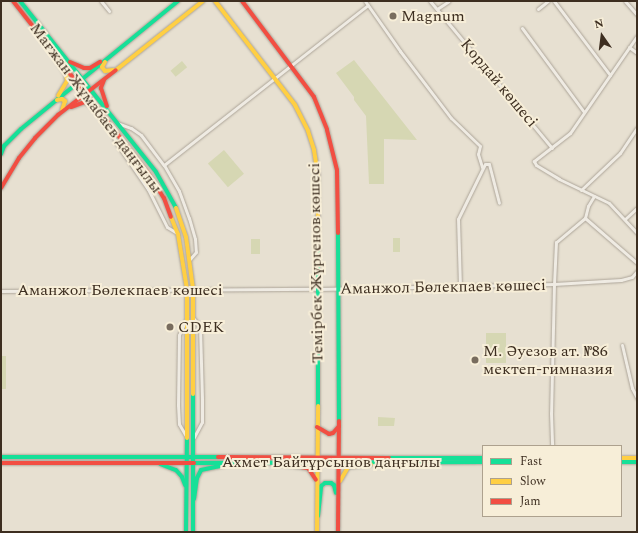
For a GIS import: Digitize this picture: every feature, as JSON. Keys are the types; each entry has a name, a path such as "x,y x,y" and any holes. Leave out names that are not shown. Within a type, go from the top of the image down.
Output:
{"street":[{"name":"Мағжан Жұмабаев даңғылы","path":"13,1 78,82 150,176 164,198 178,234 187,289 188,316 186,532"},
{"name":"Мағжан Жұмабаев даңғылы","path":"20,1 83,78 156,172 178,212 186,238 193,289 193,503"},
{"path":"101,1 108,11"},
{"path":"1,154 4,146 21,129 178,1"},
{"path":"58,115 203,1"},
{"name":"Темірбек Жүргенов көшесі","path":"215,1 277,78 295,105 308,131 314,150 318,174 320,289 317,427 317,532"},
{"name":"Темірбек Жүргенов көшесі","path":"242,1 314,97 332,145 337,170 340,288 338,532"},
{"path":"365,1 400,51 451,118 480,146 478,154 482,167"},
{"name":"Қордай көшесі","path":"430,1 552,148"},
{"path":"437,9 449,1"},
{"path":"538,9 548,1"},
{"path":"554,1 610,75"},
{"path":"625,1 637,15"},
{"path":"164,166 368,5"},
{"path":"522,28 584,112"},
{"path":"637,36 570,133 534,161 536,165 581,190 609,203 637,233"},
{"path":"48,45 66,74 67,81 62,91 49,106"},
{"path":"629,47 637,53"},
{"path":"69,62 80,67 90,68 108,58"},
{"path":"108,58 102,65 105,71 112,71 122,65"},
{"path":"105,78 101,88 108,110"},
{"path":"1,188 19,158 35,138 64,108 65,102 62,99 55,101"},
{"path":"65,110 84,102 97,110 107,120"},
{"path":"117,123 131,128 141,135 164,166 179,191 196,239 196,252 190,259"},
{"path":"111,126 115,141 148,189 167,226 178,234"},
{"path":"581,190 620,153 637,128"},
{"path":"460,286 458,219 482,167 485,164 489,164 499,203"},
{"path":"594,196 588,206 586,218 556,242 554,284 621,280 632,277 637,271"},
{"path":"625,219 637,208"},
{"path":"586,218 637,262"},
{"name":"Аманжол Бөлекпаев көшесі","path":"1,291 320,289 554,284 551,425 552,445"},
{"path":"187,436 179,424 178,405 179,335 188,316"},
{"path":"193,318 200,327 202,422 193,439"},
{"path":"622,345 632,388 637,398"},
{"path":"317,427 329,434 339,426"},
{"name":"Ахмет Байтұрсынов даңғылы","path":"1,463 186,463 193,460 317,456 471,460 482,462"},
{"name":"Ахмет Байтұрсынов даңғылы","path":"1,457 186,457 193,460 237,462 383,462 471,460 482,458"},
{"path":"622,458 637,458"},
{"path":"193,532 193,503 196,493 197,478 201,470 229,466 237,462"},
{"path":"272,462 308,468 311,470 317,482"},
{"path":"338,487 343,473 348,467 383,462"},
{"path":"622,462 637,462"},
{"path":"156,463 176,470 182,477 186,487"},
{"path":"317,521 320,513 322,486 325,483 331,483 336,489 336,518 338,523"}],"green space":[{"path":"354,60 417,140 384,139 384,184 369,184 366,116 336,73"},
{"path":"182,61 187,67 176,77 171,71"},
{"path":"224,150 244,174 228,187 208,163"},
{"path":"393,238 400,238 400,252 393,252"},
{"path":"251,239 260,239 260,254 251,254"},
{"path":"486,333 506,333 506,363 486,363"},
{"path":"1,356 6,356 6,389 1,389"},
{"path":"378,417 395,418 394,426 378,426"}],"traffic: fast":[{"path":"20,1 156,172 176,208"},
{"path":"1,154 4,146 21,129 178,1"},
{"path":"318,220 318,406"},
{"path":"338,233 339,421"},
{"path":"193,394 193,532"},
{"path":"186,532 187,438"},
{"path":"1,457 218,457"},
{"path":"389,458 482,458"},
{"path":"194,463 482,462"},
{"path":"622,462 637,462"},
{"path":"194,499 197,478 201,470 235,463"},
{"path":"160,464 176,470 182,477 185,485"},
{"path":"318,516 321,486 325,483 331,483 334,485 336,493"}],"traffic: slow":[{"path":"116,70 203,1"},
{"path":"215,1 295,105 308,131 314,150 318,175 318,220"},
{"path":"56,58 66,74 67,81 58,96"},
{"path":"105,62 102,67 105,71 113,70"},
{"path":"57,100 62,99 65,101 62,110"},
{"path":"176,208 186,237 193,289 193,394"},
{"path":"171,217 178,234 187,289 187,438"},
{"path":"317,532 318,406"},
{"path":"622,458 637,458"},
{"path":"340,481 348,467 371,464"}],"traffic: jam":[{"path":"13,1 150,176 164,198 171,217"},
{"path":"242,1 314,97 327,130 337,170 338,233"},
{"path":"70,62 84,68 90,68 100,62"},
{"path":"1,188 19,158 35,138 58,115 116,70"},
{"path":"104,80 101,88 107,106"},
{"path":"71,107 85,102 96,109"},
{"path":"338,532 339,421"},
{"path":"317,427 329,434 333,433 339,426"},
{"path":"218,457 389,458"},
{"path":"1,463 194,463"},
{"path":"280,464 308,468 316,480"}],"place":[{"name":"Magnum","path":"393,16"},
{"name":"CDEK","path":"170,327"},
{"name":"М. Әуезов ат. №86 мектеп-гимназия","path":"475,360"}]}
